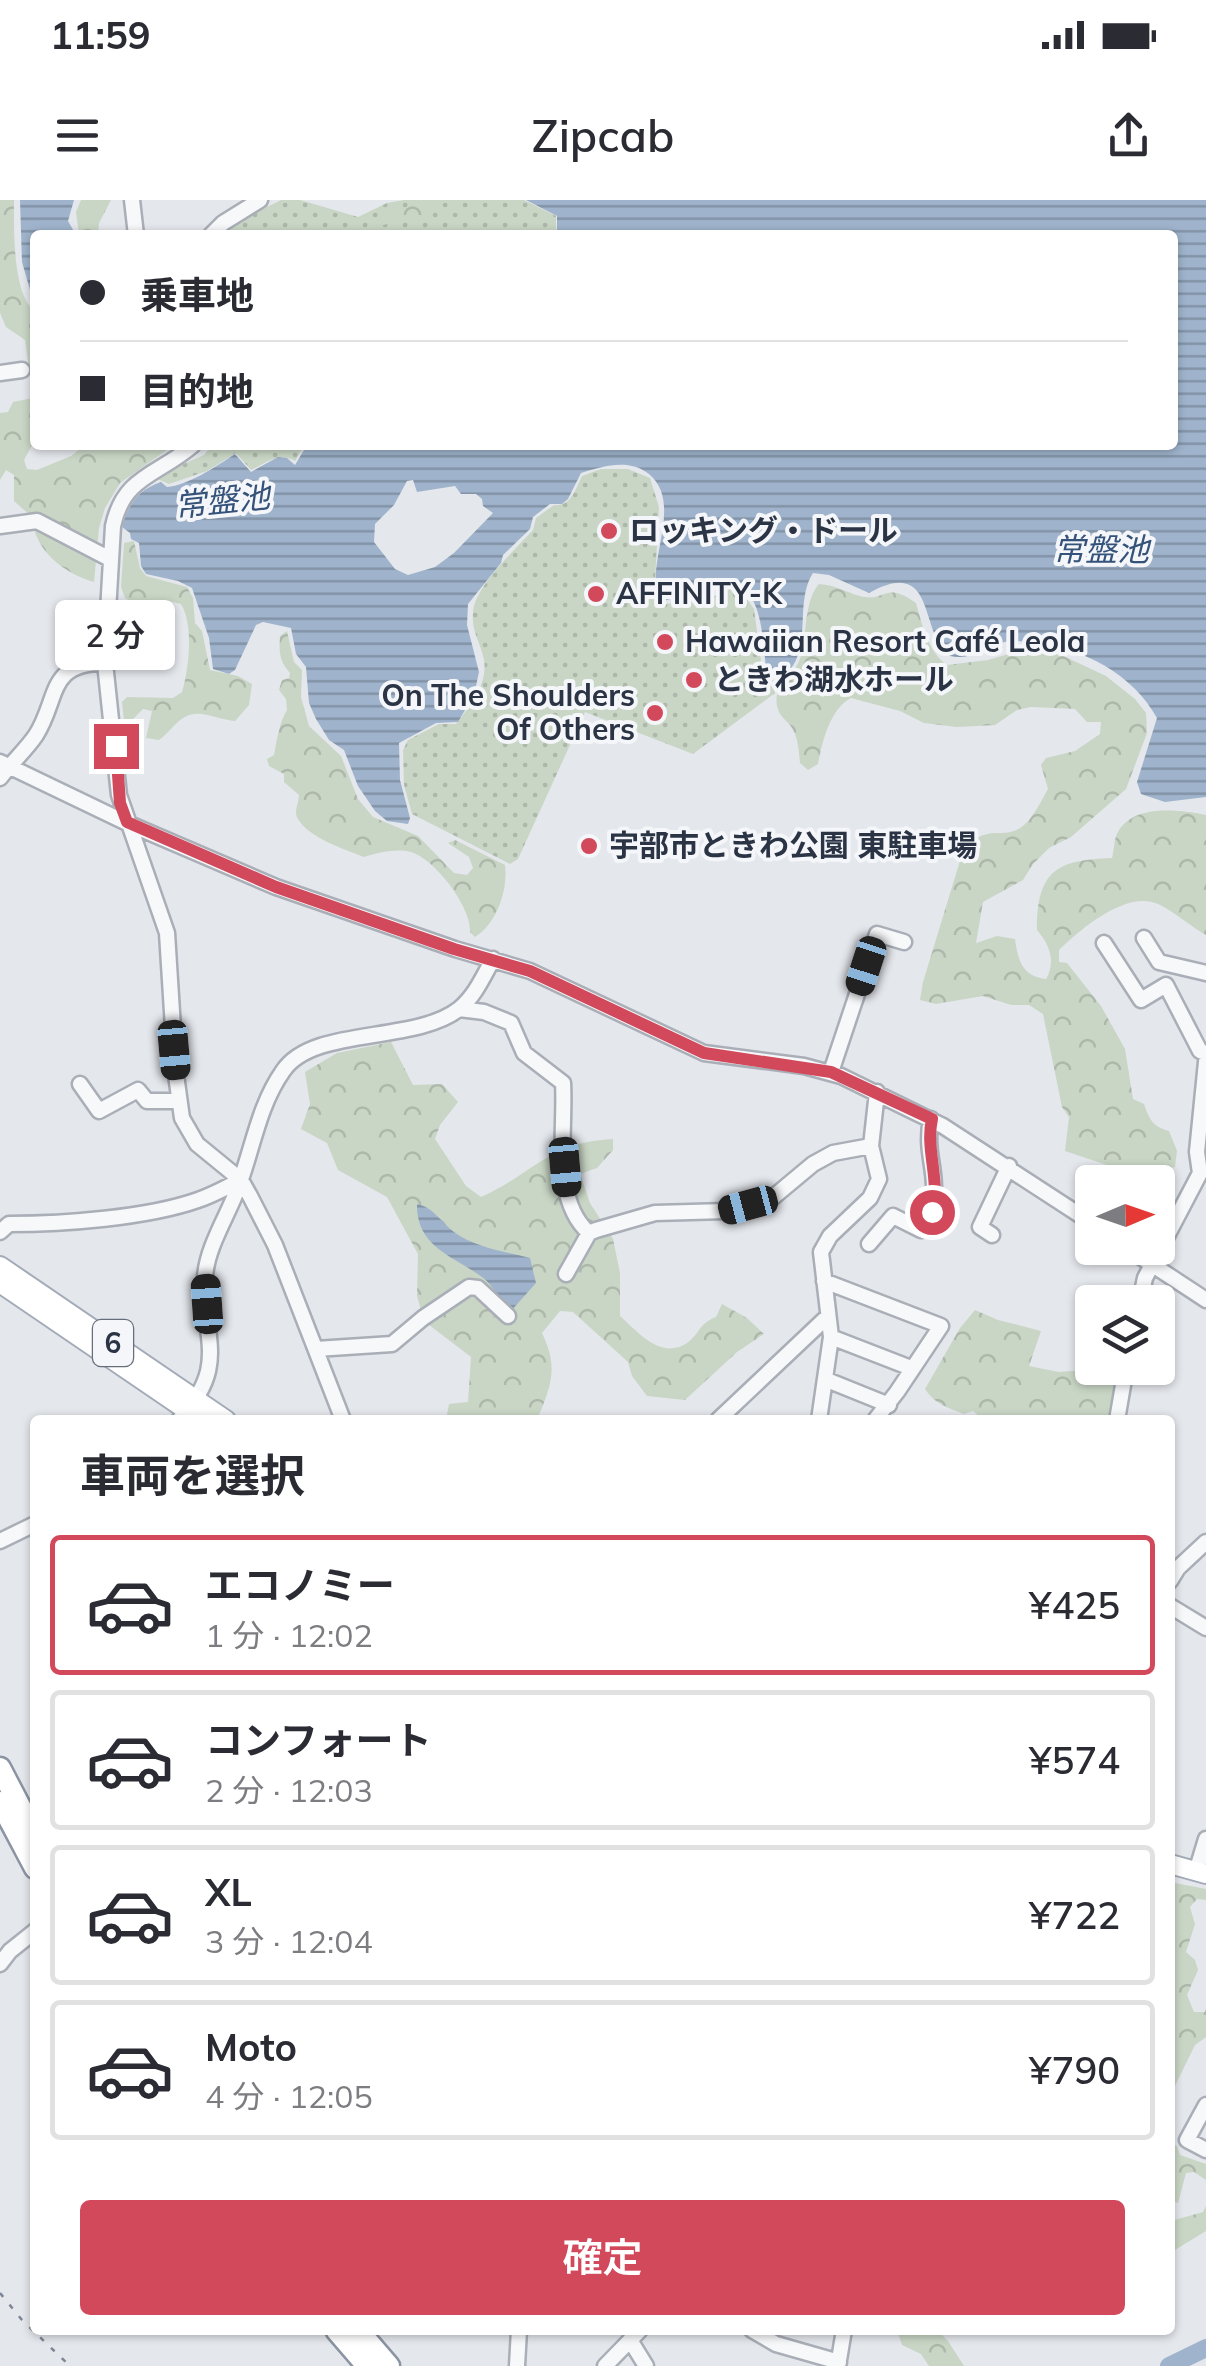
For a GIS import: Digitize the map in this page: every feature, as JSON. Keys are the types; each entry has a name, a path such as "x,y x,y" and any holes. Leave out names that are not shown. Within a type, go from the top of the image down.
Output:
{"highway":[{"path":"0,1768 30,1820"},
{"path":"0,1802 30,1859"},
{"path":"340,2335 367,2366"},
{"path":"362,2335 389,2366"}],"main road":[{"name":"6","path":"0,1266 191,1413"},
{"name":"6","path":"0,1283 191,1413"},
{"path":"1175,1865 1201,1873"}],"street":[{"path":"132,200 135,230"},
{"path":"216,230 260,200"},
{"path":"0,372 22,370"},
{"path":"187,450 140,479 125,495 115,515 105,663 119,795 168,933 178,1101 187,1132 241,1180 275,1245 341,1415"},
{"path":"0,526 38,521 110,559"},
{"path":"5,767 37,734 57,681 74,668 105,663"},
{"path":"0,748 5,767"},
{"path":"5,767 276,887 544,977 704,1053 831,1072 932,1119 1075,1212"},
{"path":"831,1072 876,934 904,942"},
{"path":"1144,938 1159,962 1206,973"},
{"path":"1104,943 1142,1000 1166,985 1200,1052 1206,1053"},
{"path":"191,1413 209,1370 205,1277 208,1264 241,1180 260,1117 285,1067 324,1046 432,1023 459,1009 476,991 493,959"},
{"path":"459,1009 484,1012 510,1022 524,1053 563,1083 568,1196 575,1221 589,1233"},
{"path":"1144,1285 1203,1173 1197,1152 1206,1062"},
{"path":"80,1084 99,1111 138,1090 147,1101 178,1101"},
{"path":"820,1415 831,1337 821,1252 825,1243 870,1198 879,1179 871,1146 877,1092"},
{"path":"870,1244 893,1216 921,1230 932,1212 936,1181 930,1138 932,1119"},
{"path":"566,1274 589,1233 655,1214 726,1211 772,1199 812,1164 832,1153 871,1146"},
{"path":"992,1235 980,1228 1009,1166"},
{"path":"0,1232 8,1224 106,1218 196,1201 241,1180"},
{"path":"1153,1266 1206,1300"},
{"path":"824,1281 941,1326 879,1415"},
{"path":"316,1349 392,1344 469,1287 478,1288 508,1316"},
{"path":"723,1415 827,1317"},
{"path":"831,1337 911,1368"},
{"path":"827,1380 888,1405"},
{"path":"1117,1415 1123,1385"},
{"path":"3,1535 30,1526"},
{"path":"1175,1573 1206,1542"},
{"path":"1175,1609 1206,1628"},
{"path":"1201,1873 1206,1839"},
{"path":"0,1964 30,1935"},
{"path":"1206,2105 1187,2140 1206,2150"},
{"path":"517,2366 520,2335"},
{"path":"605,2366 635,2335 646,2366"},
{"path":"761,2335 776,2344 838,2364 843,2335"}],"green space":[{"path":"0,200 14,200 18,276 30,306 30,376 25,340 6,327 0,313"},
{"path":"81,200 111,200 98,230 78,230 76,212"},
{"path":"281,200 300,200 358,217 387,203 404,200 524,200 556,216 556,230 225,230"},
{"path":"420,200 447,200 433,213 379,226 372,224 383,216"},
{"path":"30,399 30,449 24,460 27,469 37,470 79,450 167,450 120,483 105,508 94,582 61,566 44,550 32,517 14,501 14,475 6,470 0,480 0,413 8,412 13,402"},
{"path":"208,450 301,450 295,461 278,458 251,470 236,453 207,471 169,484 153,477"},
{"path":"601,469 628,469 650,478 659,507 654,600 662,605 707,599 726,590 740,589 754,609 761,661 773,674 775,693 693,754 585,712 518,859 510,864 412,814 404,785 403,750 408,740 439,724 456,724 467,710 481,686 485,669 473,619 480,592 533,530 536,518 569,500 582,476"},
{"path":"134,541 140,568 146,576 187,587 210,670 238,676 252,684 249,705 235,721 191,715 159,740 146,738 152,711 143,709 129,723 124,721 122,702 127,697 173,698 182,692 189,647 188,623 181,604 169,601 147,607 125,598 121,587 124,543"},
{"path":"819,584 869,597 897,593 916,603 930,645 947,665 1019,651 1057,653 1106,676 1146,713 1147,733 1126,789 1071,837 1049,848 1023,880 983,902 976,943 997,936 1015,939 1026,971 1046,979 1051,960 1037,930 1038,910 1046,881 1054,872 1077,862 1112,858 1117,834 1134,817 1157,811 1206,815 1206,935 1158,904 1132,902 1105,914 1059,950 1059,962 1067,963 1101,1006 1125,1049 1133,1099 1144,1104 1155,1125 1169,1131 1177,1151 1175,1167 1107,1165 1065,1151 1069,1117 1062,1107 1043,1014 1029,1005 1011,1005 983,996 936,1004 920,1000 963,851 986,834 1013,831 1024,825 1048,789 1041,765 1046,758 1075,751 1100,734 1101,722 1087,722 1075,709 1031,707 1017,710 995,725 957,727 924,723 900,711 851,698 832,718 818,764 808,770 800,763 795,733 779,713 777,699 800,659 814,591"},
{"path":"287,631 294,662 302,670 301,697 309,726 341,756 358,799 373,817 418,836 454,873 467,875 473,868 469,857 448,843 455,840 505,865 499,905 475,937 459,898 421,856 400,851 364,857 318,837 298,819 299,795 284,782 284,774 269,766 267,759 274,755 287,710 286,699 279,690 290,673 280,652 280,636"},
{"path":"391,1042 413,1085 442,1084 458,1102 440,1125 435,1139 466,1186 481,1197 557,1152 591,1141 613,1139 613,1150 597,1168 580,1174 590,1203 613,1239 620,1273 620,1316 651,1342 668,1348 687,1343 716,1317 722,1304 747,1318 764,1334 737,1352 685,1400 647,1396 632,1376 628,1362 573,1312 560,1311 542,1333 552,1367 539,1415 447,1415 449,1404 468,1402 471,1357 424,1321 417,1296 418,1254 387,1197 338,1170 327,1143 301,1129 310,1104 305,1072 337,1053"},
{"path":"975,1310 1041,1331 1029,1366 1075,1371 1075,1385 1116,1385 1110,1415 978,1415 973,1411 964,1414 942,1405 925,1389 960,1328"},
{"path":"1175,1883 1206,1889 1206,1900 1197,1899 1190,1907 1195,1924 1186,1952 1195,1960 1198,1970 1187,1995 1194,2012 1205,2012 1206,2008 1206,2037 1195,2045 1175,2086"},
{"path":"1175,2145 1180,2155 1206,2164 1206,2180 1194,2172 1186,2173 1178,2203"},
{"path":"1206,2206 1206,2231 1175,2250 1175,2220 1203,2212"},
{"path":"899,2335 942,2335 964,2366 929,2366 921,2354 902,2345"}],"water":[{"path":"20,200 74,200 68,221 73,230 30,230 30,290 22,262"},
{"name":"常盤池","path":"526,200 1206,200 1206,797 1165,802 1141,794 1137,782 1157,718 1147,702 1120,676 1070,650 1021,642 1005,642 971,655 950,656 940,645 917,590 906,584 891,584 869,593 829,575 813,573 807,585 801,641 793,666 783,677 767,674 760,620 742,587 731,581 661,602 656,572 664,502 649,474 624,465 581,473 568,499 562,504 550,504 533,517 530,529 503,555 501,563 468,604 467,625 479,672 474,695 458,722 436,723 399,743 400,780 410,818 408,824 387,821 375,811 358,786 344,750 329,740 316,719 309,703 306,667 296,654 291,628 263,622 256,625 235,670 229,674 213,669 209,638 192,588 146,574 141,566 139,543 122,527 140,493 161,482 167,487 184,483 235,454 251,472 278,457 295,465 304,450 1178,450 1178,230 557,230 557,216","holes":["413,480 417,492 455,486 461,494 476,494 493,513 435,567 408,575 395,569 374,542 375,524 394,505 407,481"]},
{"path":"417,1204 472,1242 530,1258 536,1283 511,1311 505,1310 486,1280 430,1240 418,1219"}],"waterway":[{"path":"1169,2366 1206,2348"}],"railway":[{"path":"0,2293 30,2328"},
{"path":"38,2335 70,2366"}],"place":[{"name":"ロッキング・ドール","path":"609,531"},
{"name":"AFFINITY-K","path":"596,594"},
{"name":"Hawaiian Resort Café Leola","path":"665,642"},
{"name":"ときわ湖水ホール","path":"694,680"},
{"name":"On The Shoulders Of Others","path":"655,713"},
{"name":"宇部市ときわ公園 東駐車場","path":"589,846"}],"route":[{"path":"116,746 120,803 127,822 276,887 530,971 693,1049 728,1059 831,1072 932,1119 936,1200 932,1212"}]}
